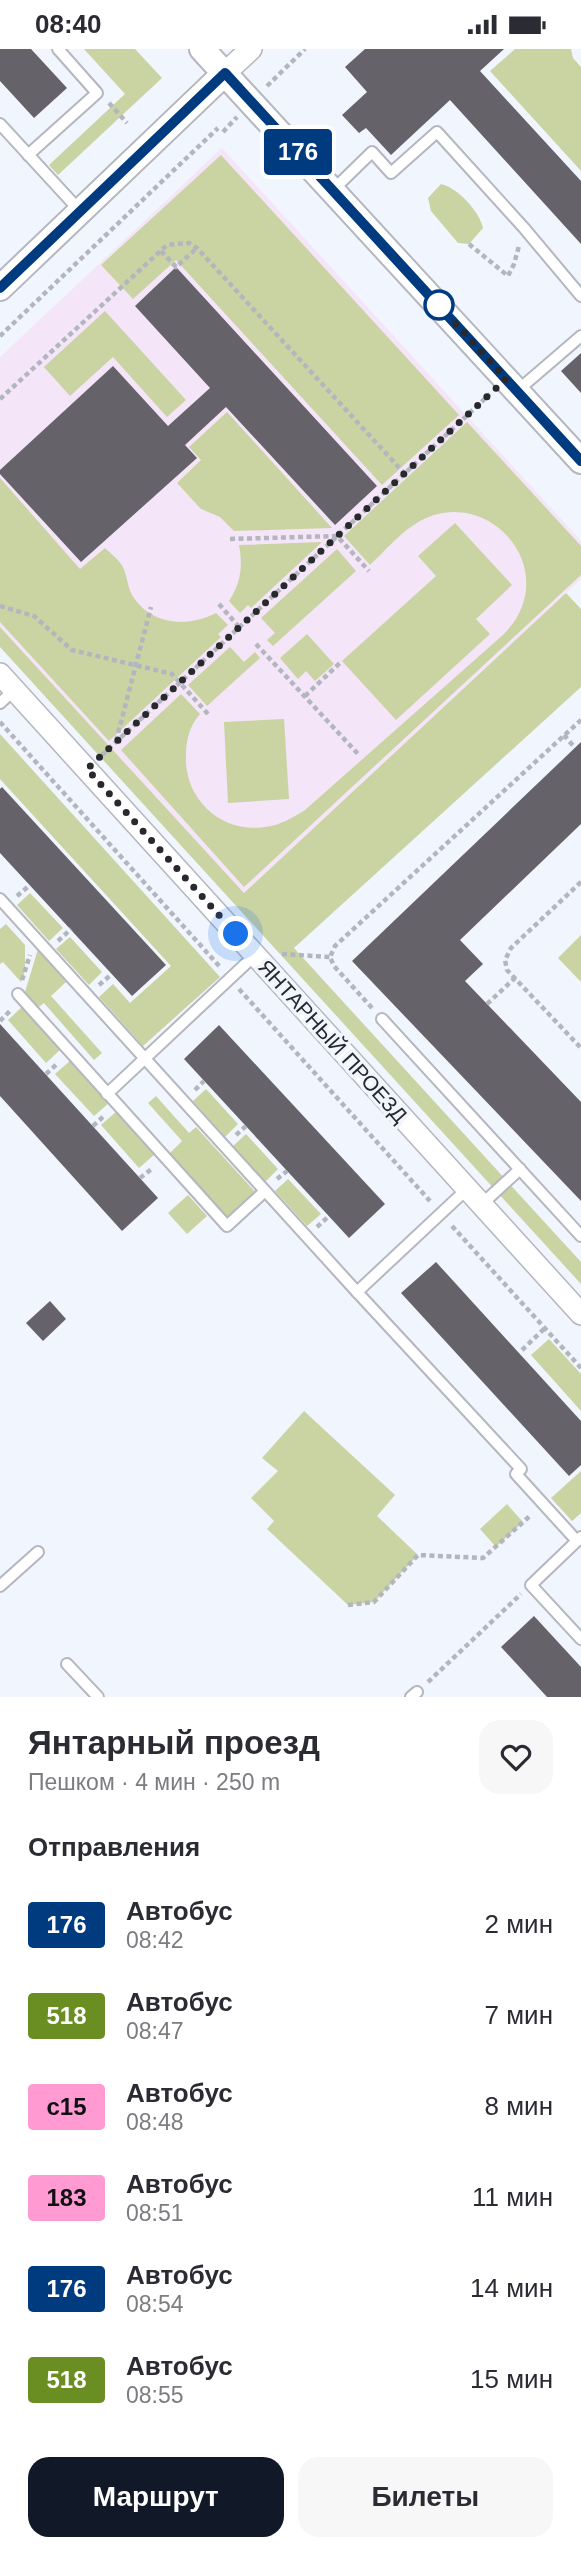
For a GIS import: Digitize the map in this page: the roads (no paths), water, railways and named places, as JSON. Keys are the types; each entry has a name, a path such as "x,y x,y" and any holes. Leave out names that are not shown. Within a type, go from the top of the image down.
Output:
{"street":[{"path":"202,49 581,461"},
{"path":"0,288 251,49"},
{"name":"ЯНТАРНЫЙ ПРОЕЗД","path":"0,674 7,697 87,769 581,1314"}],"lane":[{"path":"28,155 97,93 58,49"},
{"path":"0,124 80,211"},
{"path":"333,190 372,152 391,173 437,132 581,296"},
{"path":"512,385 581,336"},
{"path":"2,906 35,937 356,1292 521,1469 516,1474 579,1539 531,1585 581,1639"},
{"path":"107,1094 255,955"},
{"path":"18,994 227,1226 265,1191"},
{"path":"382,1019 581,1236"},
{"path":"356,1292 441,1214 520,1169"},
{"path":"0,1586 38,1552"},
{"path":"67,1664 98,1697"}]}
